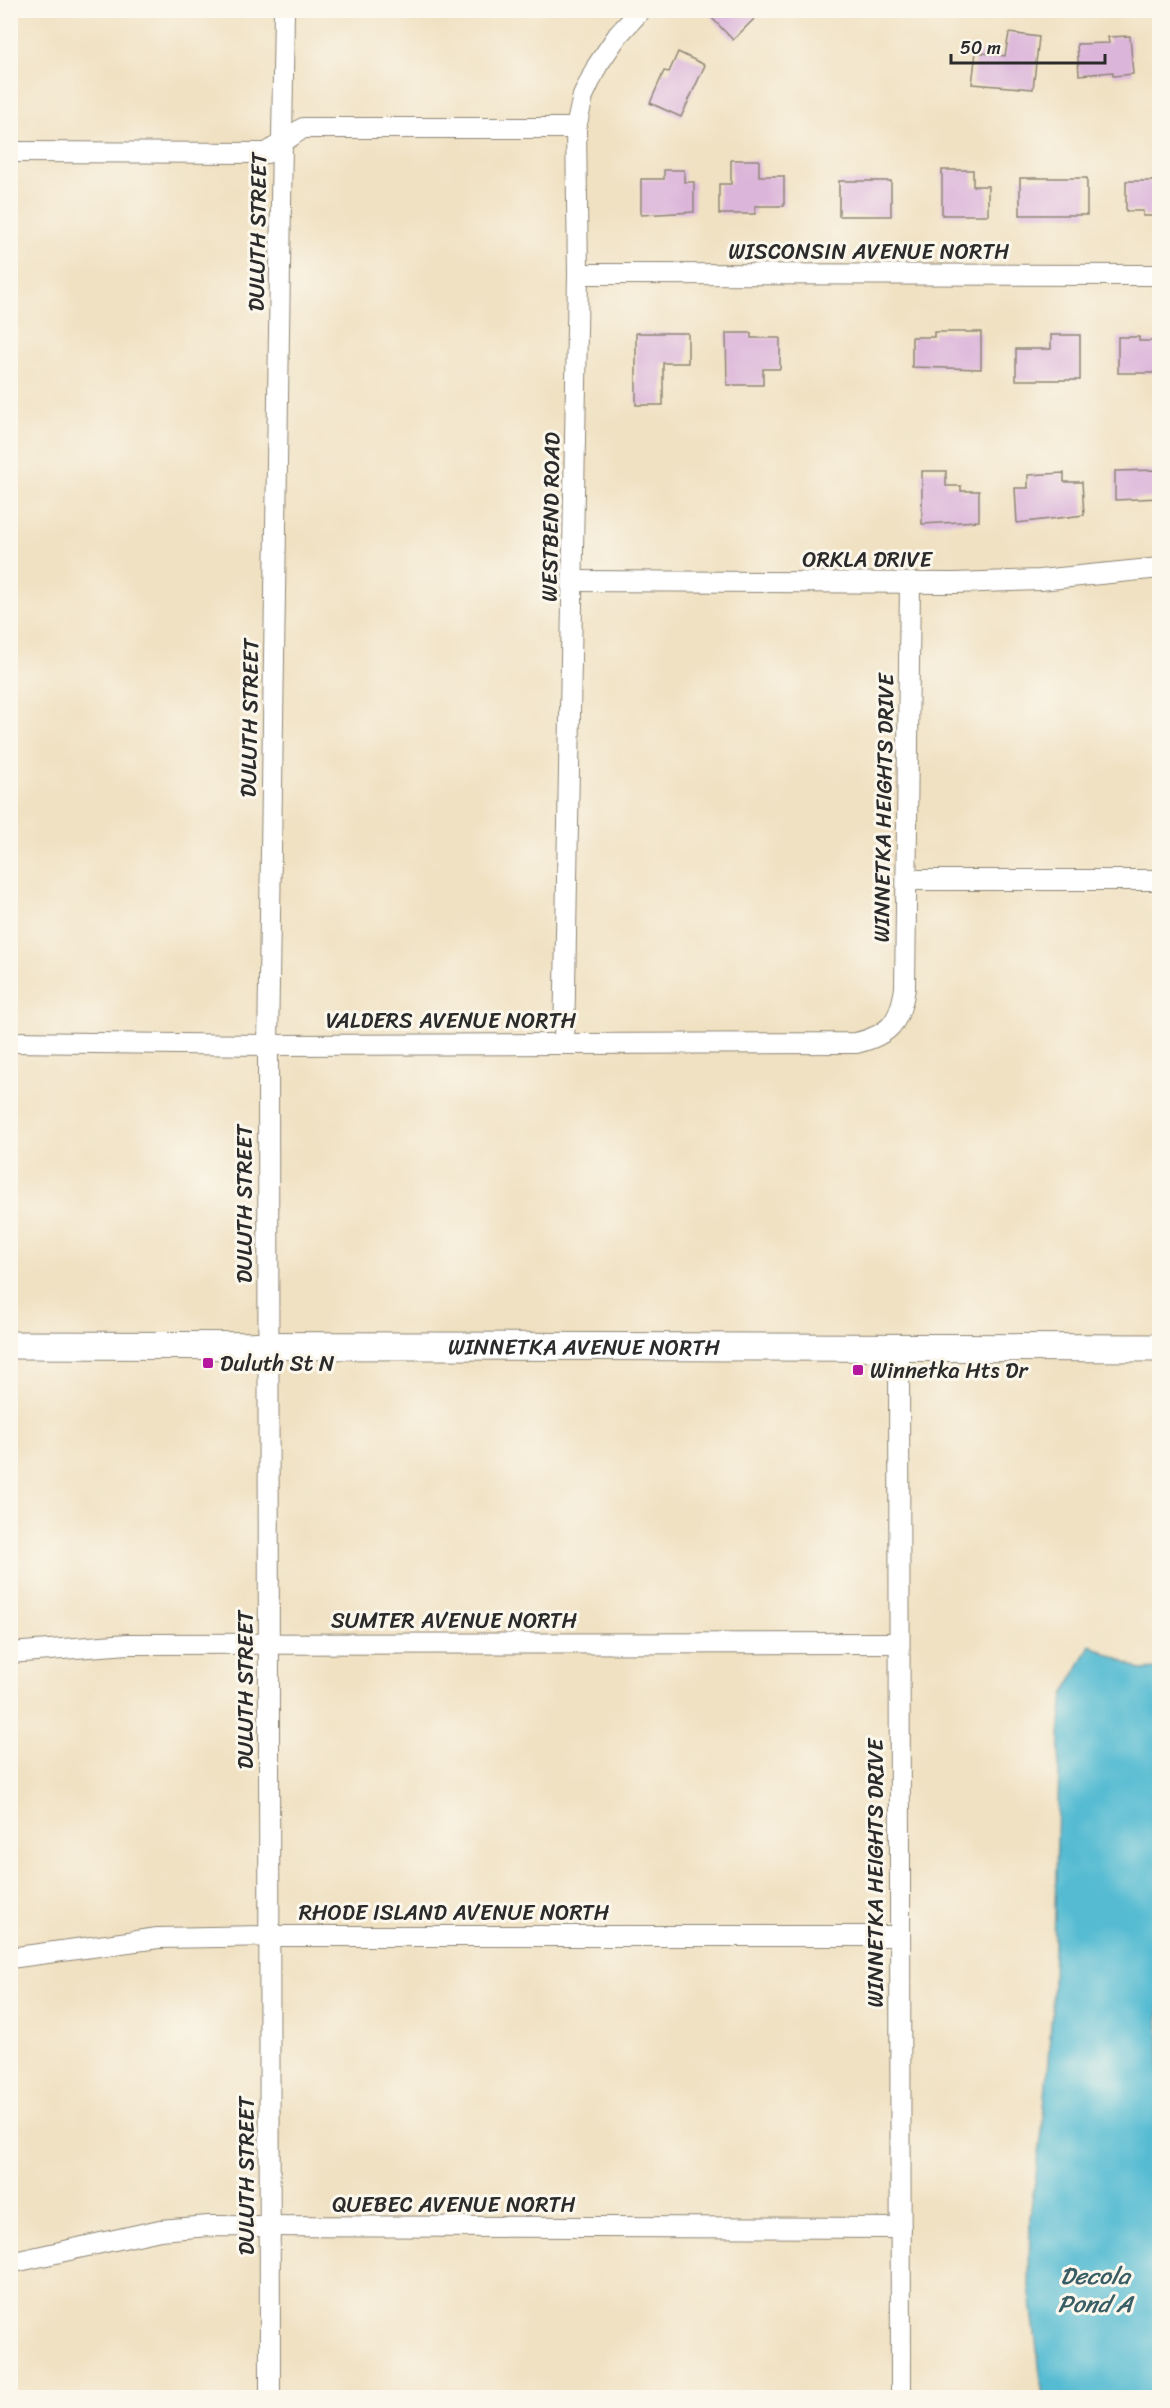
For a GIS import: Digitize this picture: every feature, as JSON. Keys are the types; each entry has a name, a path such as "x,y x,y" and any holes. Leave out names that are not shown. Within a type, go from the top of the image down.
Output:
{"main road":[{"name":"WINNETKA AVENUE NORTH","path":"10,1345 1160,1348"}],"street":[{"name":"DULUTH STREET","path":"270,2397 268,1044 284,10"},
{"name":"WESTBEND ROAD","path":"564,1044 578,274 576,128 583,96 597,66 618,35 641,10"},
{"path":"10,152 267,153 303,128 576,128"},
{"name":"WISCONSIN AVENUE NORTH","path":"578,274 1160,275"},
{"name":"ORKLA DRIVE","path":"573,581 910,583 1040,580 1160,568"},
{"name":"WINNETKA HEIGHTS DRIVE","path":"889,1030 902,1010 905,988 910,583"},
{"path":"906,880 1160,880"},
{"name":"VALDERS AVENUE NORTH","path":"10,1042 856,1043 876,1039 889,1030"},
{"name":"WINNETKA HEIGHTS DRIVE","path":"899,1348 900,2397"},
{"name":"SUMTER AVENUE NORTH","path":"10,1653 128,1644 899,1643"},
{"name":"RHODE ISLAND AVENUE NORTH","path":"10,1958 158,1938 899,1936"},
{"name":"QUEBEC AVENUE NORTH","path":"10,2264 160,2230 209,2226 270,2228 901,2228"}],"water":[{"name":"Decola Pond A","path":"1090,1645 1140,1670 1159,1669 1159,2397 1043,2397 1029,2286 1030,2216 1042,2132 1052,2013 1060,1735 1064,1694"}],"building":[{"path":"719,10 763,10 733,40 711,17"},
{"path":"1009,33 1039,37 1033,89 972,84 976,52 1005,56"},
{"path":"1130,36 1133,74 1113,76 1113,72 1079,75 1077,44 1109,43 1108,37"},
{"path":"678,52 705,65 681,117 650,103 664,71 669,72"},
{"path":"731,160 759,160 759,176 784,176 784,206 755,206 755,214 719,214 719,184 731,184"},
{"path":"664,170 684,170 684,182 694,182 694,212 641,215 641,179 664,179"},
{"path":"942,170 973,170 973,186 988,186 988,215 942,215"},
{"path":"1020,178 1087,178 1087,215 1020,215"},
{"path":"839,181 891,181 891,216 839,216"},
{"path":"1126,181 1160,181 1160,216 1143,216 1143,211 1126,211"},
{"path":"934,332 981,332 981,369 912,367 912,337 934,337"},
{"path":"636,333 688,333 688,363 663,363 663,405 636,405"},
{"path":"726,333 751,333 751,338 780,338 780,369 763,369 763,385 727,385"},
{"path":"1051,335 1080,335 1080,380 1016,380 1016,349 1051,349"},
{"path":"1118,337 1139,337 1139,341 1160,341 1160,373 1118,373"},
{"path":"1160,470 1160,498 1115,500 1115,471"},
{"path":"922,471 946,471 946,486 961,486 961,491 979,491 979,521 922,524"},
{"path":"1064,473 1064,482 1082,482 1084,515 1017,523 1015,488 1028,488 1028,475"}],"place":[{"name":"Duluth St N","path":"208,1363"},
{"name":"Winnetka Hts Dr","path":"858,1370"}]}
